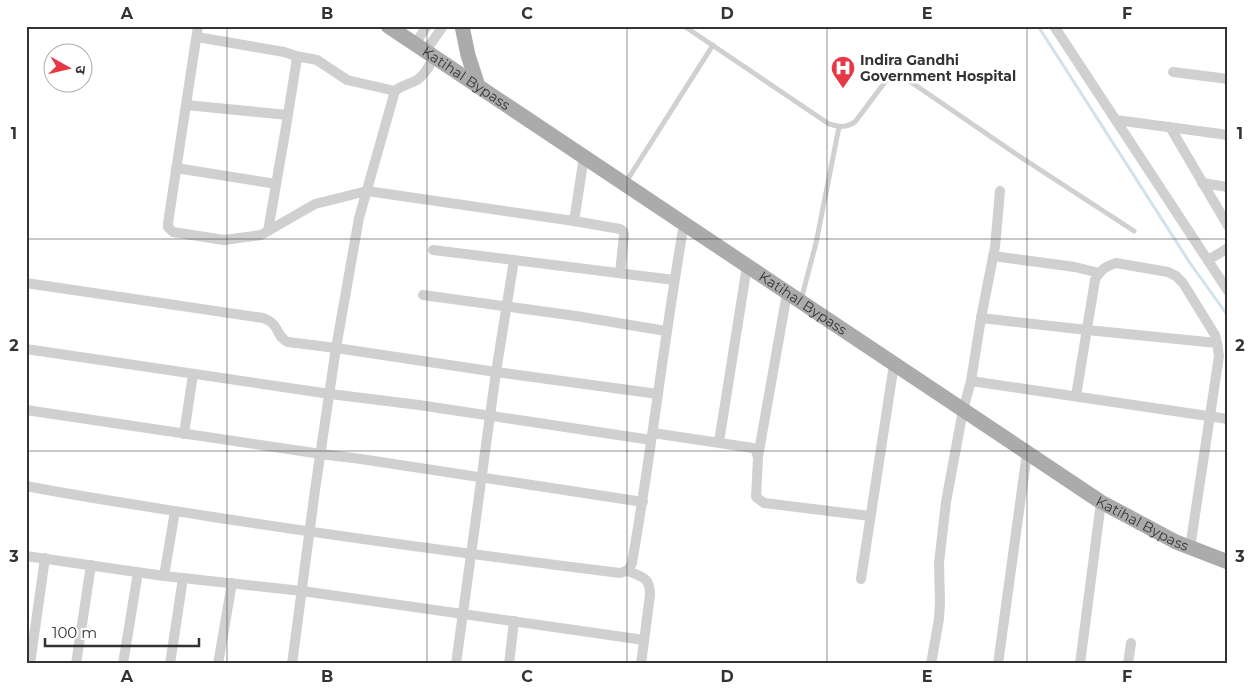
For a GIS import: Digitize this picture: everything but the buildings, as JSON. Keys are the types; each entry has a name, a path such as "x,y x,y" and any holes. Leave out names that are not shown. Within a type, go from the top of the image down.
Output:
{"main road":[{"name":"Katihal Bypass","path":"388,26 1101,502 1176,542 1228,562"},
{"path":"462,26 468,55 478,86"}],"street":[{"path":"292,664 336,348 359,218 395,92 402,86 419,79 426,72 427,26"},
{"path":"425,51 443,26"},
{"path":"1054,26 1228,291"},
{"path":"395,92 347,80 317,60 197,32 168,227 173,232 224,240 261,235 315,204 367,191 620,229 624,235 620,273"},
{"path":"268,231 296,56"},
{"path":"1173,72 1228,79"},
{"path":"186,105 288,115"},
{"path":"1116,120 1228,135"},
{"path":"1170,128 1228,226"},
{"path":"574,221 584,157"},
{"path":"176,168 276,184"},
{"path":"1202,182 1228,186"},
{"path":"931,664 939,620 939,563 946,502 963,410 971,380 993,256 1000,191"},
{"path":"628,571 632,563 643,502 666,330 684,224"},
{"path":"1208,260 1228,248"},
{"path":"433,250 674,280"},
{"path":"993,256 1075,267 1099,273"},
{"path":"456,664 496,372 514,260"},
{"path":"1076,396 1095,280 1099,273 1109,265 1116,264 1168,272 1183,282 1215,335 1219,356 1190,548"},
{"path":"720,442 747,266"},
{"path":"26,283 263,318 273,323 279,334 288,342 658,394"},
{"path":"787,293 758,458 756,497 764,502 870,516"},
{"path":"423,295 666,330"},
{"path":"981,318 1217,343"},
{"path":"26,349 330,394 419,405 490,417 720,442 753,448 758,458"},
{"path":"861,579 894,364"},
{"path":"184,434 193,374"},
{"path":"971,380 1228,419"},
{"path":"26,410 643,502"},
{"path":"998,664 1027,453"},
{"path":"26,486 95,499 310,532 620,573 628,571 646,579 649,582 650,588 641,664"},
{"path":"1080,664 1101,502"},
{"path":"164,576 175,511"},
{"path":"26,556 164,576 302,591 644,640"},
{"path":"30,664 44,558"},
{"path":"76,664 91,565"},
{"path":"123,664 138,572"},
{"path":"170,664 184,578"},
{"path":"218,664 232,583"},
{"path":"509,664 514,621"},
{"path":"1128,664 1131,644"}],"lane":[{"path":"684,26 829,124 839,127 848,126 855,122 888,78 896,76 905,78 1016,154 1134,231"},
{"path":"625,184 713,45"},
{"path":"801,302 816,243 839,127"}],"waterway":[{"path":"1038,26 1190,263 1228,316"}],"place":[{"name":"Indira Gandhi Government Hospital","path":"843,89"}]}
